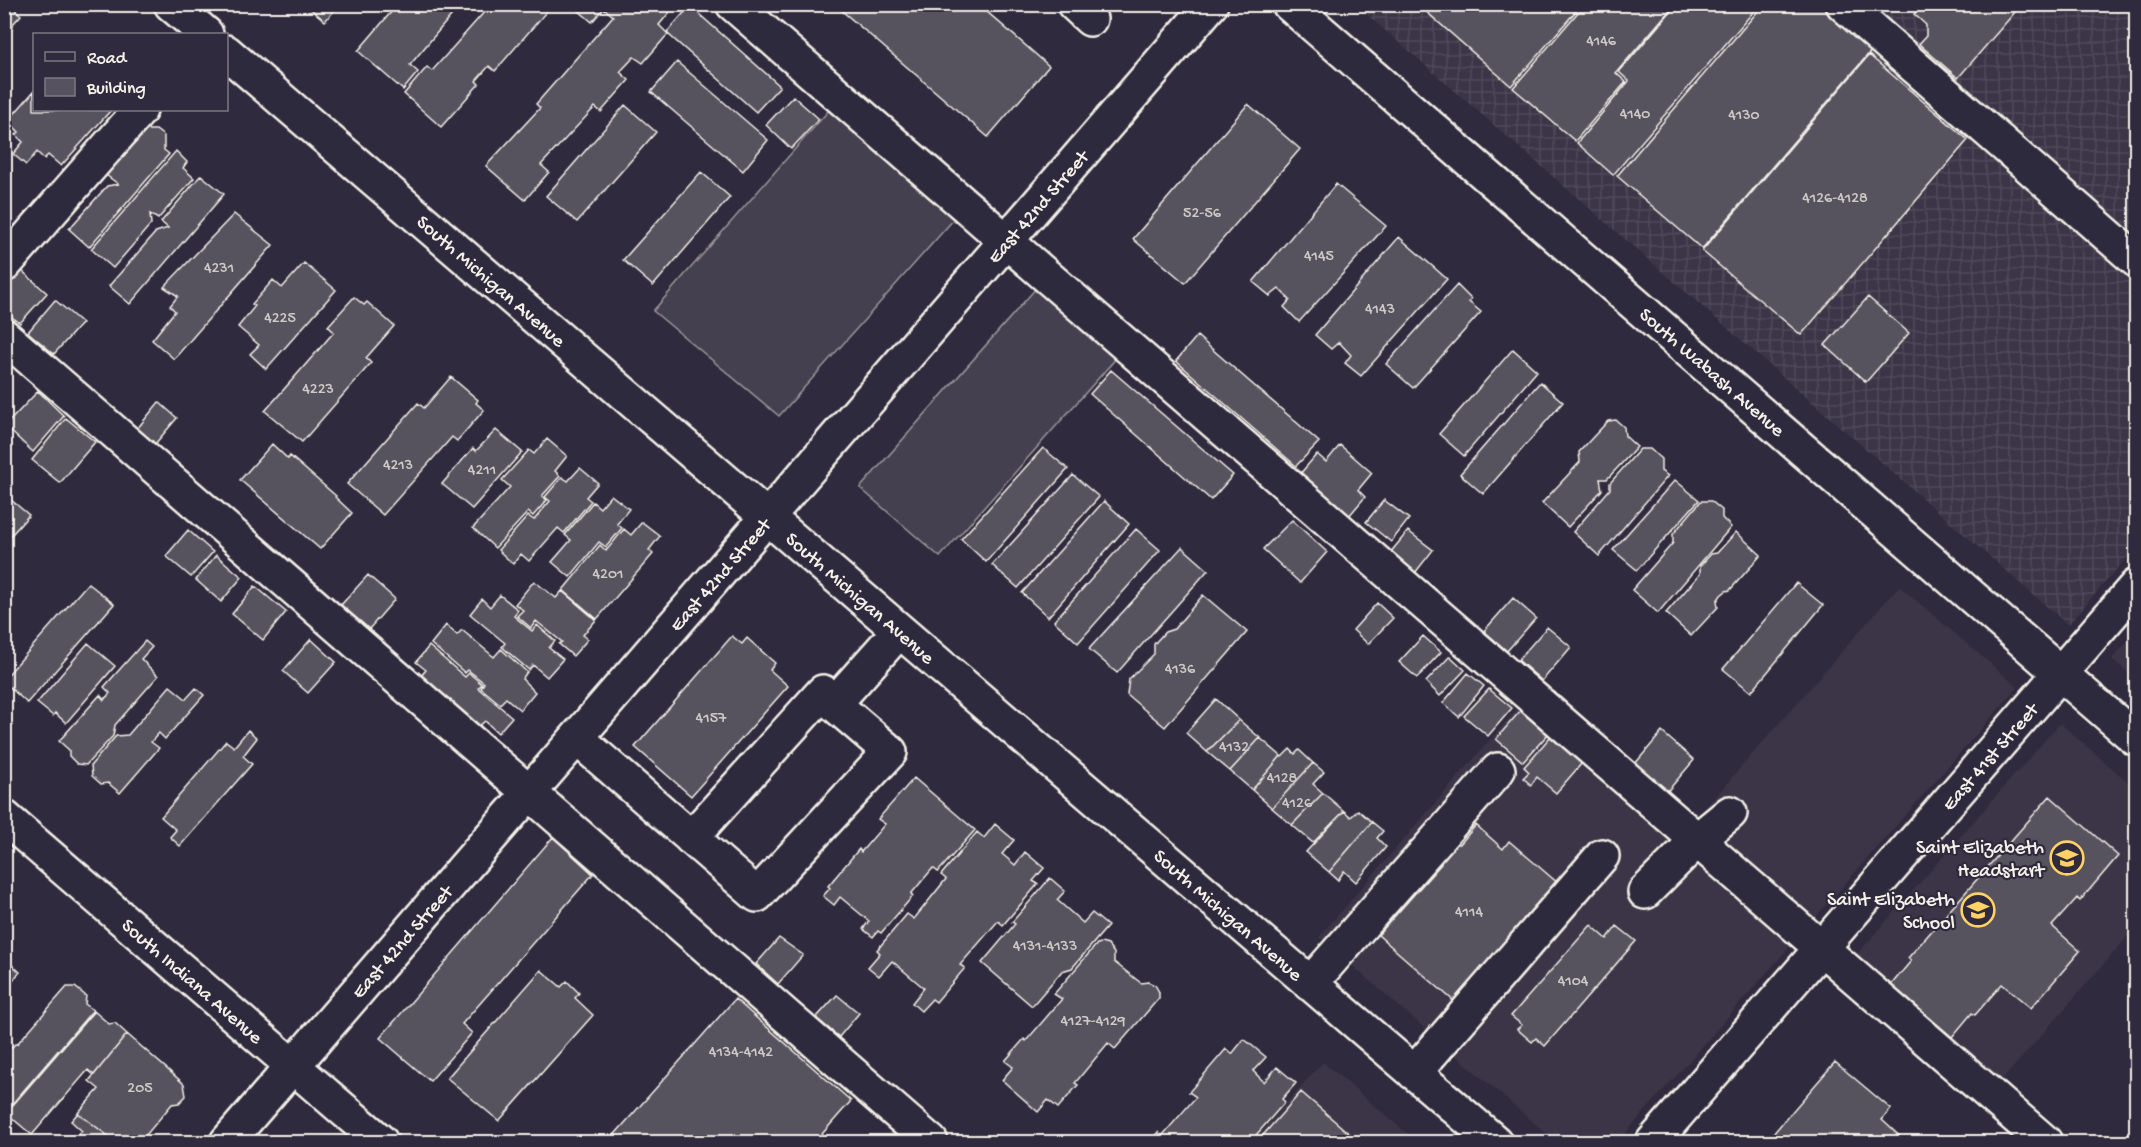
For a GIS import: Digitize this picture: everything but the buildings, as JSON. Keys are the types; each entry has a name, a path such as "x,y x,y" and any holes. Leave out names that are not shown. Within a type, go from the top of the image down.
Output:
{"street":[{"path":"171,4 205,33"},
{"path":"732,4 2045,1143"},
{"name":"East 42nd Street","path":"227,1143 1211,4"},
{"name":"South Wabash Avenue","path":"1289,4 2136,739"},
{"path":"1843,4 2136,260"},
{"name":"South Michigan Avenue","path":"228,54 1495,1143"},
{"path":"4,265 139,111"},
{"path":"4,336 931,1143"},
{"name":"East 41st Street","path":"1653,1143 2136,586"},
{"path":"834,704 899,631"},
{"path":"577,738 757,896 890,752 823,692 691,838"},
{"path":"1310,984 1498,770"},
{"path":"1646,892 1697,840 1730,813"},
{"name":"South Indiana Avenue","path":"4,817 381,1143"},
{"path":"1414,1073 1602,856"}],"shaded area":[{"path":"1356,5 2136,5 2136,547 2068,625"},
{"path":"830,109 955,218 779,416 653,311"},
{"path":"1038,286 1119,355 940,557 860,488"},
{"path":"1899,586 2018,687 1618,1142 1556,1142 1319,937 1529,695 1686,830"},
{"path":"2136,632 2136,680 2112,659"},
{"path":"2060,723 2136,789 2136,927 1990,1094 1845,968"},
{"path":"1323,1062 1417,1142 1252,1142"}],"place":[{"name":"Saint Elizabeth Headstart","path":"2067,858"},
{"name":"Saint Elizabeth School","path":"1978,910"}]}
